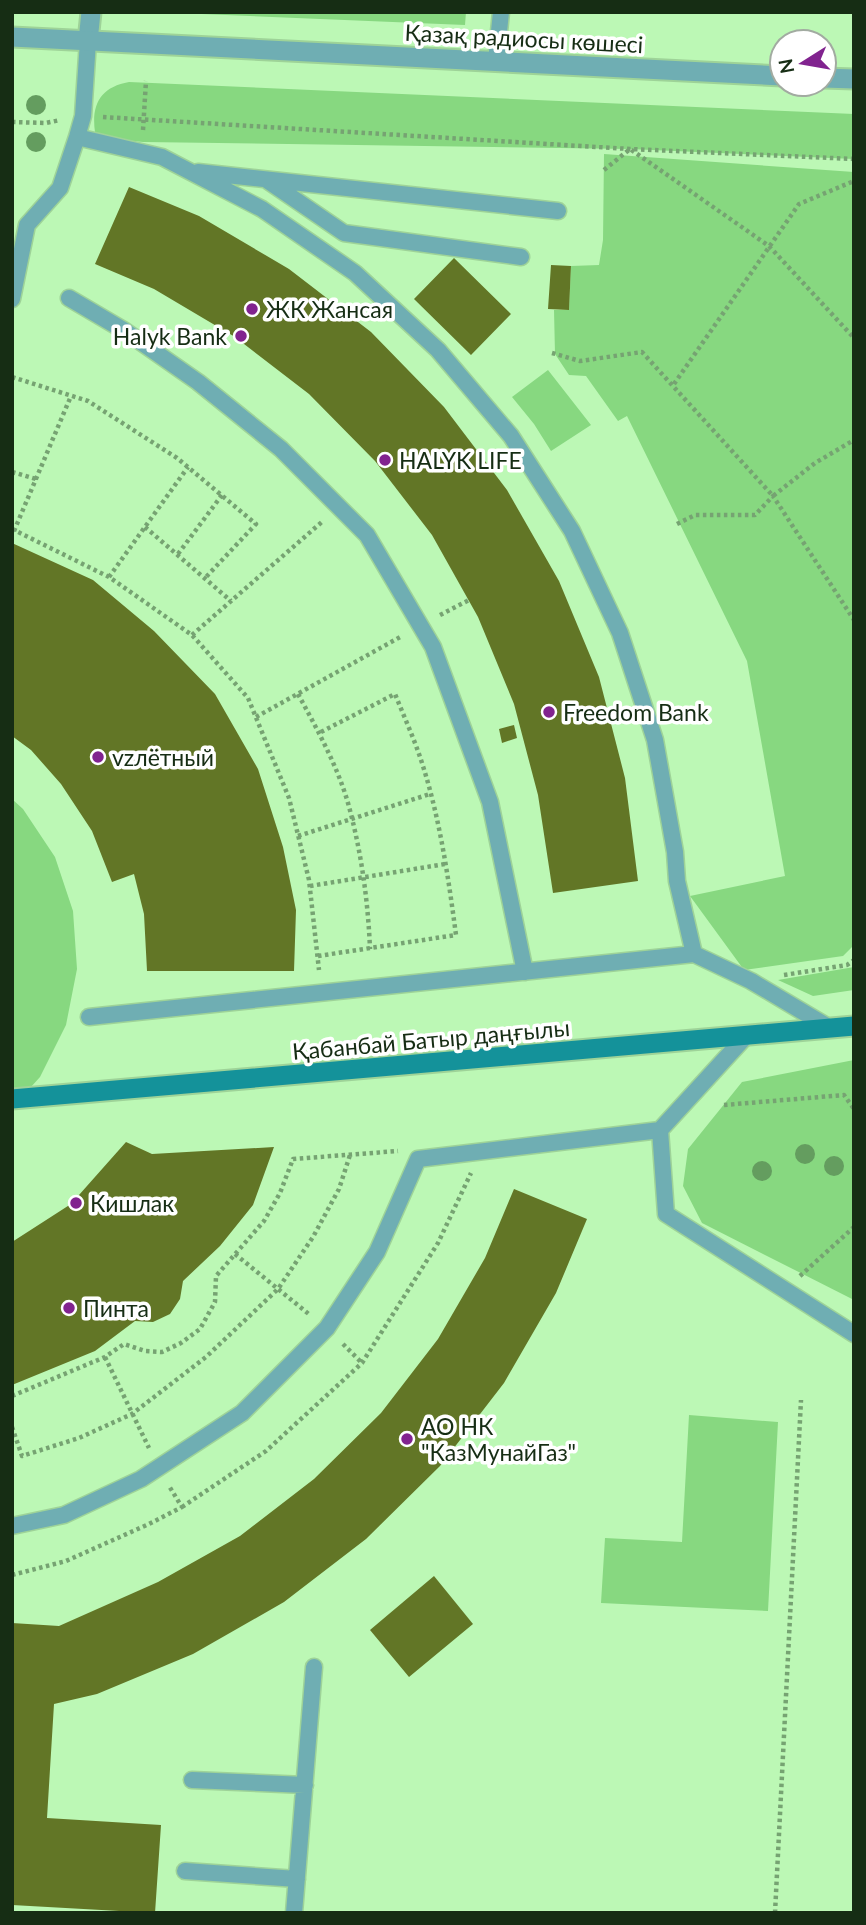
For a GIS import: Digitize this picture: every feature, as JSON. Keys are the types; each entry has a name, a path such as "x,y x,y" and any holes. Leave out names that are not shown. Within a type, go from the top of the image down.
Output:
{"main road":[{"name":"Қабанбай Батыр даңғылы","path":"12,1099 854,1026"}],"street":[{"path":"88,41 91,12"},
{"name":"Қазақ радиосы көшесі","path":"12,37 768,75"}],"lane":[{"path":"496,61 501,12"},
{"path":"12,299 27,225 60,188 77,137 83,116 88,41"},
{"path":"77,137 162,158 189,171 262,209 355,273 438,349 519,447 572,531 621,633 655,740 676,852 677,881 694,954"},
{"path":"189,171 558,211"},
{"path":"266,180 344,233 521,257"},
{"path":"69,299 125,331 198,382 281,449 367,535 433,647 490,802 524,972"},
{"path":"89,1017 694,954 751,981 830,1028"},
{"path":"12,1526 64,1515 141,1479 242,1413 327,1328 377,1252 418,1159 660,1130 746,1036"},
{"path":"660,1130 666,1214 854,1334"},
{"path":"294,1913 314,1667"},
{"path":"192,1780 305,1786"},
{"path":"186,1871 297,1879"}],"path":[{"path":"143,142 146,82"},
{"path":"12,122 46,123 83,116 630,149 854,159"},
{"path":"604,170 630,149"},
{"path":"630,149 769,246 854,338"},
{"path":"674,384 799,204 854,181"},
{"path":"552,353 580,361 642,352 674,384 773,496 854,620"},
{"path":"12,377 88,401 177,458 256,524 206,577"},
{"path":"71,396 13,530 109,577 192,635 248,698 289,798 310,886 321,993"},
{"path":"677,524 695,515 755,515 773,496 815,463 854,440"},
{"path":"109,577 188,467"},
{"path":"12,472 36,479"},
{"path":"178,554 222,495"},
{"path":"192,635 339,506"},
{"path":"145,527 231,601"},
{"path":"256,717 469,600"},
{"path":"298,694 319,733 347,802 363,877 370,949"},
{"path":"318,956 456,935 430,794 420,756 395,694 319,733"},
{"path":"298,836 430,794"},
{"path":"310,886 445,864"},
{"path":"847,965 854,960"},
{"path":"751,981 854,965"},
{"path":"724,1105 854,1094"},
{"path":"844,1095 854,1109"},
{"path":"12,1396 105,1357 124,1344 145,1351 162,1352 201,1329 215,1302 216,1276 264,1221 279,1194 293,1159 401,1151 418,1159"},
{"path":"12,1574 66,1561 149,1524 182,1507 266,1451 362,1363 438,1243 482,1151"},
{"path":"12,1427 22,1456 79,1438 132,1414 206,1357 278,1289 313,1237 339,1189 350,1155"},
{"path":"785,1290 854,1227"},
{"path":"235,1254 327,1328 362,1363"},
{"path":"105,1357 158,1467 182,1507"},
{"path":"775,1913 801,1400"}],"green space":[{"path":"153,12 466,12 465,25"},
{"path":"129,82 854,114 854,159 630,149 143,142 105,138 95,132 95,113 100,98 111,88"},
{"path":"604,154 854,172 854,945 843,956 744,970 690,896 785,876 747,661 627,416 618,421 586,376 569,375 555,354 554,310 569,310 571,266 599,265 603,240"},
{"path":"548,370 591,425 551,451 512,397"},
{"path":"12,799 23,809 55,857 73,911 77,969 66,1025 40,1077 12,1108"},
{"path":"854,967 854,990 813,996 778,980"},
{"path":"854,1060 854,1300 702,1223 683,1186 688,1149 742,1082"},
{"path":"689,1415 778,1422 768,1611 601,1603 605,1538 682,1542"}],"building":[{"path":"129,187 199,216 289,269 371,332 444,407 507,490 559,581 599,677 625,778 638,881 553,893 538,795 514,704 478,617 432,535 375,461 309,394 235,337 154,289 95,264"},
{"path":"454,258 511,314 471,355 414,299"},
{"path":"551,265 571,266 569,310 548,309"},
{"path":"12,543 93,580 154,631 215,694 258,769 283,847 296,910 294,971 147,971 144,914 134,874 112,882 92,831 61,784 31,750 12,736"},
{"path":"514,725 517,738 502,743 499,729"},
{"path":"126,1142 152,1154 274,1147 253,1205 220,1246 183,1281 180,1299 170,1314 153,1322 135,1321 95,1351 12,1385 12,1242 71,1204"},
{"name":"АО НК \"КазМунайГаз\"","path":"514,1189 587,1219 556,1293 504,1383 440,1466 366,1539 284,1602 193,1654 97,1694 54,1704 47,1818 161,1825 155,1913 12,1905 12,1623 59,1626 158,1582 240,1536 314,1479 381,1413 438,1339 485,1258"},
{"path":"434,1576 473,1624 409,1677 370,1630"}],"place":[{"name":"ЖК Жансая","path":"252,309"},
{"name":"Halyk Bank","path":"241,336"},
{"name":"HALYK LIFE","path":"385,460"},
{"name":"Freedom Bank","path":"549,712"},
{"name":"vzлётный","path":"98,757"},
{"name":"Кишлак","path":"76,1203"},
{"name":"Пинта","path":"69,1308"},
{"name":"АО НК \"КазМунайГаз\"","path":"407,1439"}]}
